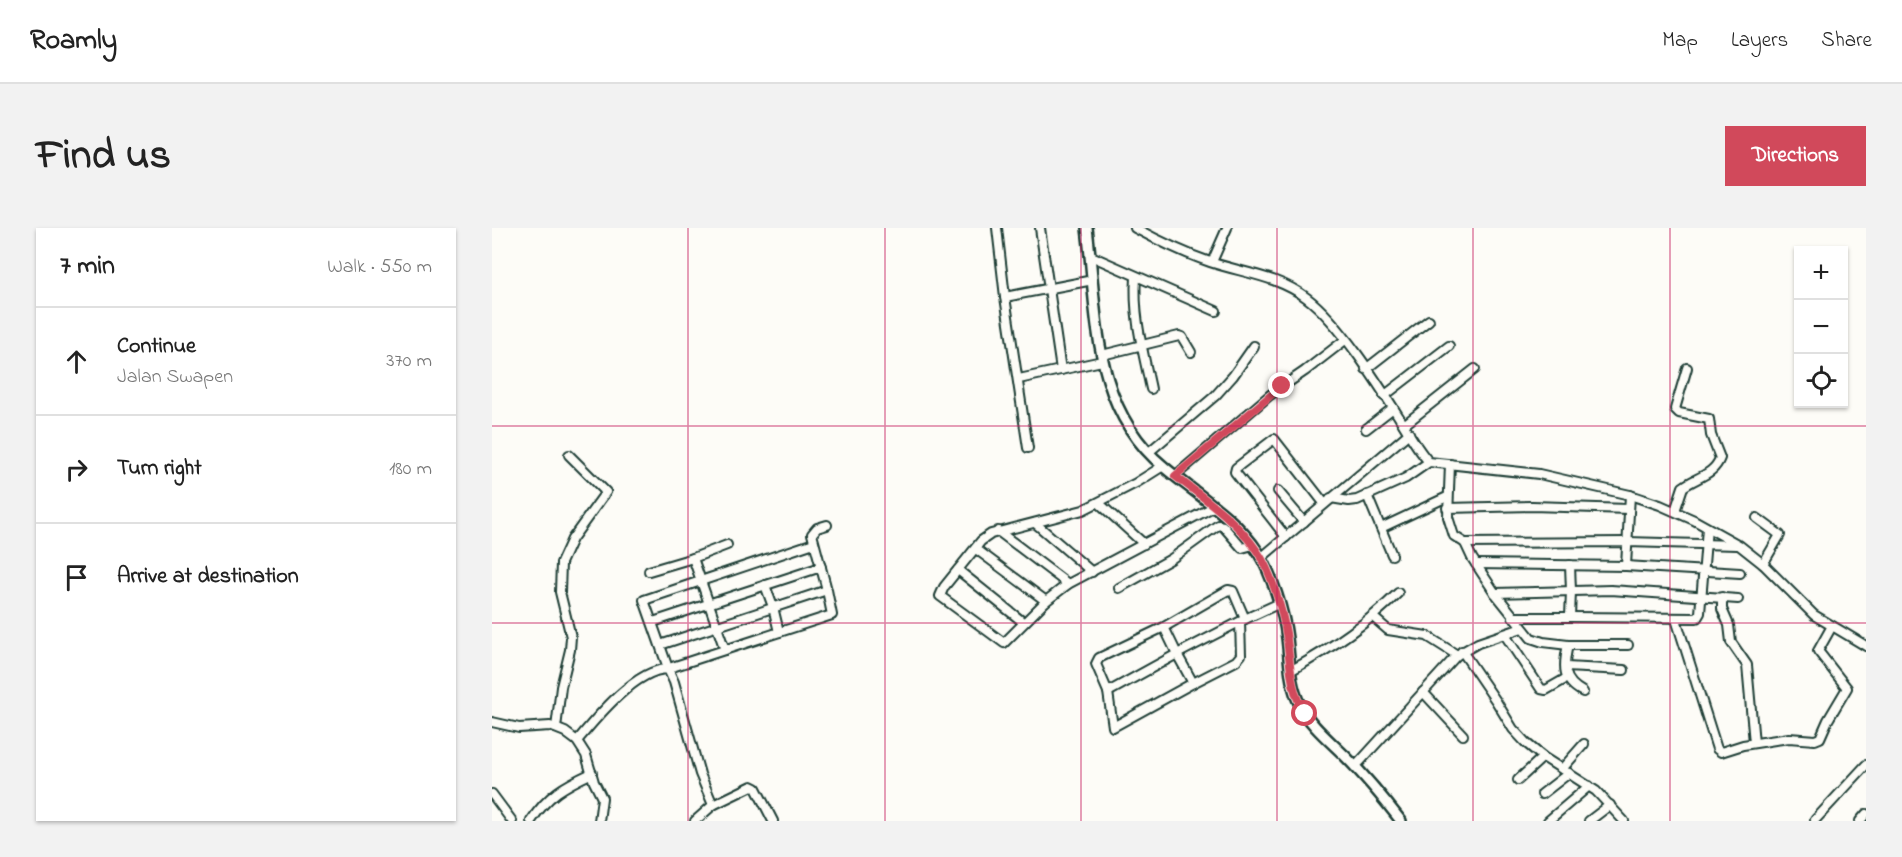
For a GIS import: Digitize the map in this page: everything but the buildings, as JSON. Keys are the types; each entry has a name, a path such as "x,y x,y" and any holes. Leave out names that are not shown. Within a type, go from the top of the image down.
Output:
{"main road":[{"path":"1087,228 1102,358 1112,396 1120,415 1163,466 1215,506 1253,545 1280,603 1290,671 1295,693 1305,714 1355,767 1401,821"}],"street":[{"path":"997,228 1028,448"},
{"path":"1040,228 1061,370"},
{"path":"1135,228 1212,262 1261,275 1291,288 1316,306 1345,340 1393,408 1421,454 1429,462 1539,474 1630,495 1675,511 1739,545 1763,564 1809,611 1866,646"},
{"path":"1212,262 1227,228"},
{"path":"1091,256 1216,312"},
{"path":"1136,277 1134,301 1151,389"},
{"path":"1005,297 1094,280"},
{"path":"1366,369 1429,320"},
{"path":"1019,379 1061,370 1142,345 1181,336 1191,352"},
{"path":"1175,476 1270,395 1345,340"},
{"path":"1149,452 1220,391 1254,346"},
{"path":"1384,396 1449,346"},
{"path":"1675,511 1683,487 1705,475 1717,465 1720,458 1711,435 1709,418 1679,413 1676,409 1687,368"},
{"path":"1404,425 1475,369"},
{"path":"1366,429 1393,408"},
{"path":"1261,558 1409,433"},
{"path":"1286,537 1234,472 1236,468 1274,439 1327,501 1353,501 1413,475 1429,462"},
{"path":"556,728 561,687 571,638 560,592 561,563 572,539 606,492 569,455"},
{"path":"1450,464 1447,497 1448,522 1455,536 1465,543 1495,593 1522,628 1537,641 1568,645 1628,645"},
{"path":"1163,466 1099,503 1064,516 998,531 985,537 940,595 1002,643 1007,642 1023,622 1068,584 1215,506"},
{"path":"1278,491 1304,522"},
{"path":"1367,495 1392,555"},
{"path":"1626,566 1630,495"},
{"path":"1381,528 1447,497"},
{"path":"1099,503 1144,544"},
{"path":"1447,508 1532,506 1629,510"},
{"path":"1757,518 1780,535 1763,564"},
{"path":"1035,523 1092,572"},
{"path":"577,741 619,695 648,675 832,615 813,532 827,525"},
{"path":"1119,588 1171,559 1218,525 1223,526 1242,548 1253,545"},
{"path":"1514,617 1697,618 1700,613 1707,528"},
{"path":"998,531 1068,584"},
{"path":"1465,543 1627,542 1739,545"},
{"path":"713,806 700,774 674,682 667,669 653,621 644,600 814,543"},
{"path":"649,571 728,545"},
{"path":"976,549 1046,601"},
{"path":"693,558 725,650"},
{"path":"1476,564 1626,566 1740,573"},
{"path":"1570,565 1570,617"},
{"path":"653,621 821,567"},
{"path":"958,570 1023,622"},
{"path":"765,585 779,632"},
{"path":"1230,589 1233,591 1242,621 1240,657 1113,727 1108,692 1097,668 1097,660 1164,627 1230,589"},
{"path":"660,645 827,590"},
{"path":"1495,593 1611,590 1738,599"},
{"path":"1290,671 1338,643 1373,617 1398,593"},
{"path":"1722,597 1722,609 1729,625 1731,642 1748,664 1754,743"},
{"path":"1108,692 1177,654 1280,603"},
{"path":"1373,617 1388,630 1427,636 1460,653 1526,744 1589,786 1624,821"},
{"path":"1676,619 1717,749 1721,752 1743,745 1788,738 1815,740 1820,738 1847,688 1818,651 1832,626"},
{"path":"1164,627 1193,683"},
{"path":"1355,767 1460,653 1478,643 1522,628"},
{"path":"1505,635 1541,689 1546,690 1567,678"},
{"path":"1568,645 1567,678 1573,687 1583,692"},
{"path":"1566,667 1624,670"},
{"path":"1423,692 1462,735"},
{"path":"492,722 511,728 550,726 577,741 586,755 602,798 599,821"},
{"path":"1542,795 1566,771 1584,744"},
{"path":"1518,780 1543,757"},
{"path":"1815,820 1866,765"},
{"path":"531,821 542,805 556,792 592,773"},
{"path":"695,821 713,806 754,786 773,821"},
{"path":"1548,821 1589,786"},
{"path":"492,794 512,821"},
{"path":"1589,821 1610,805"},
{"path":"1860,821 1866,814"}],"route":[{"path":"1282,386 1175,476 1215,506 1258,552 1280,603 1292,682 1299,705 1305,714"}]}
